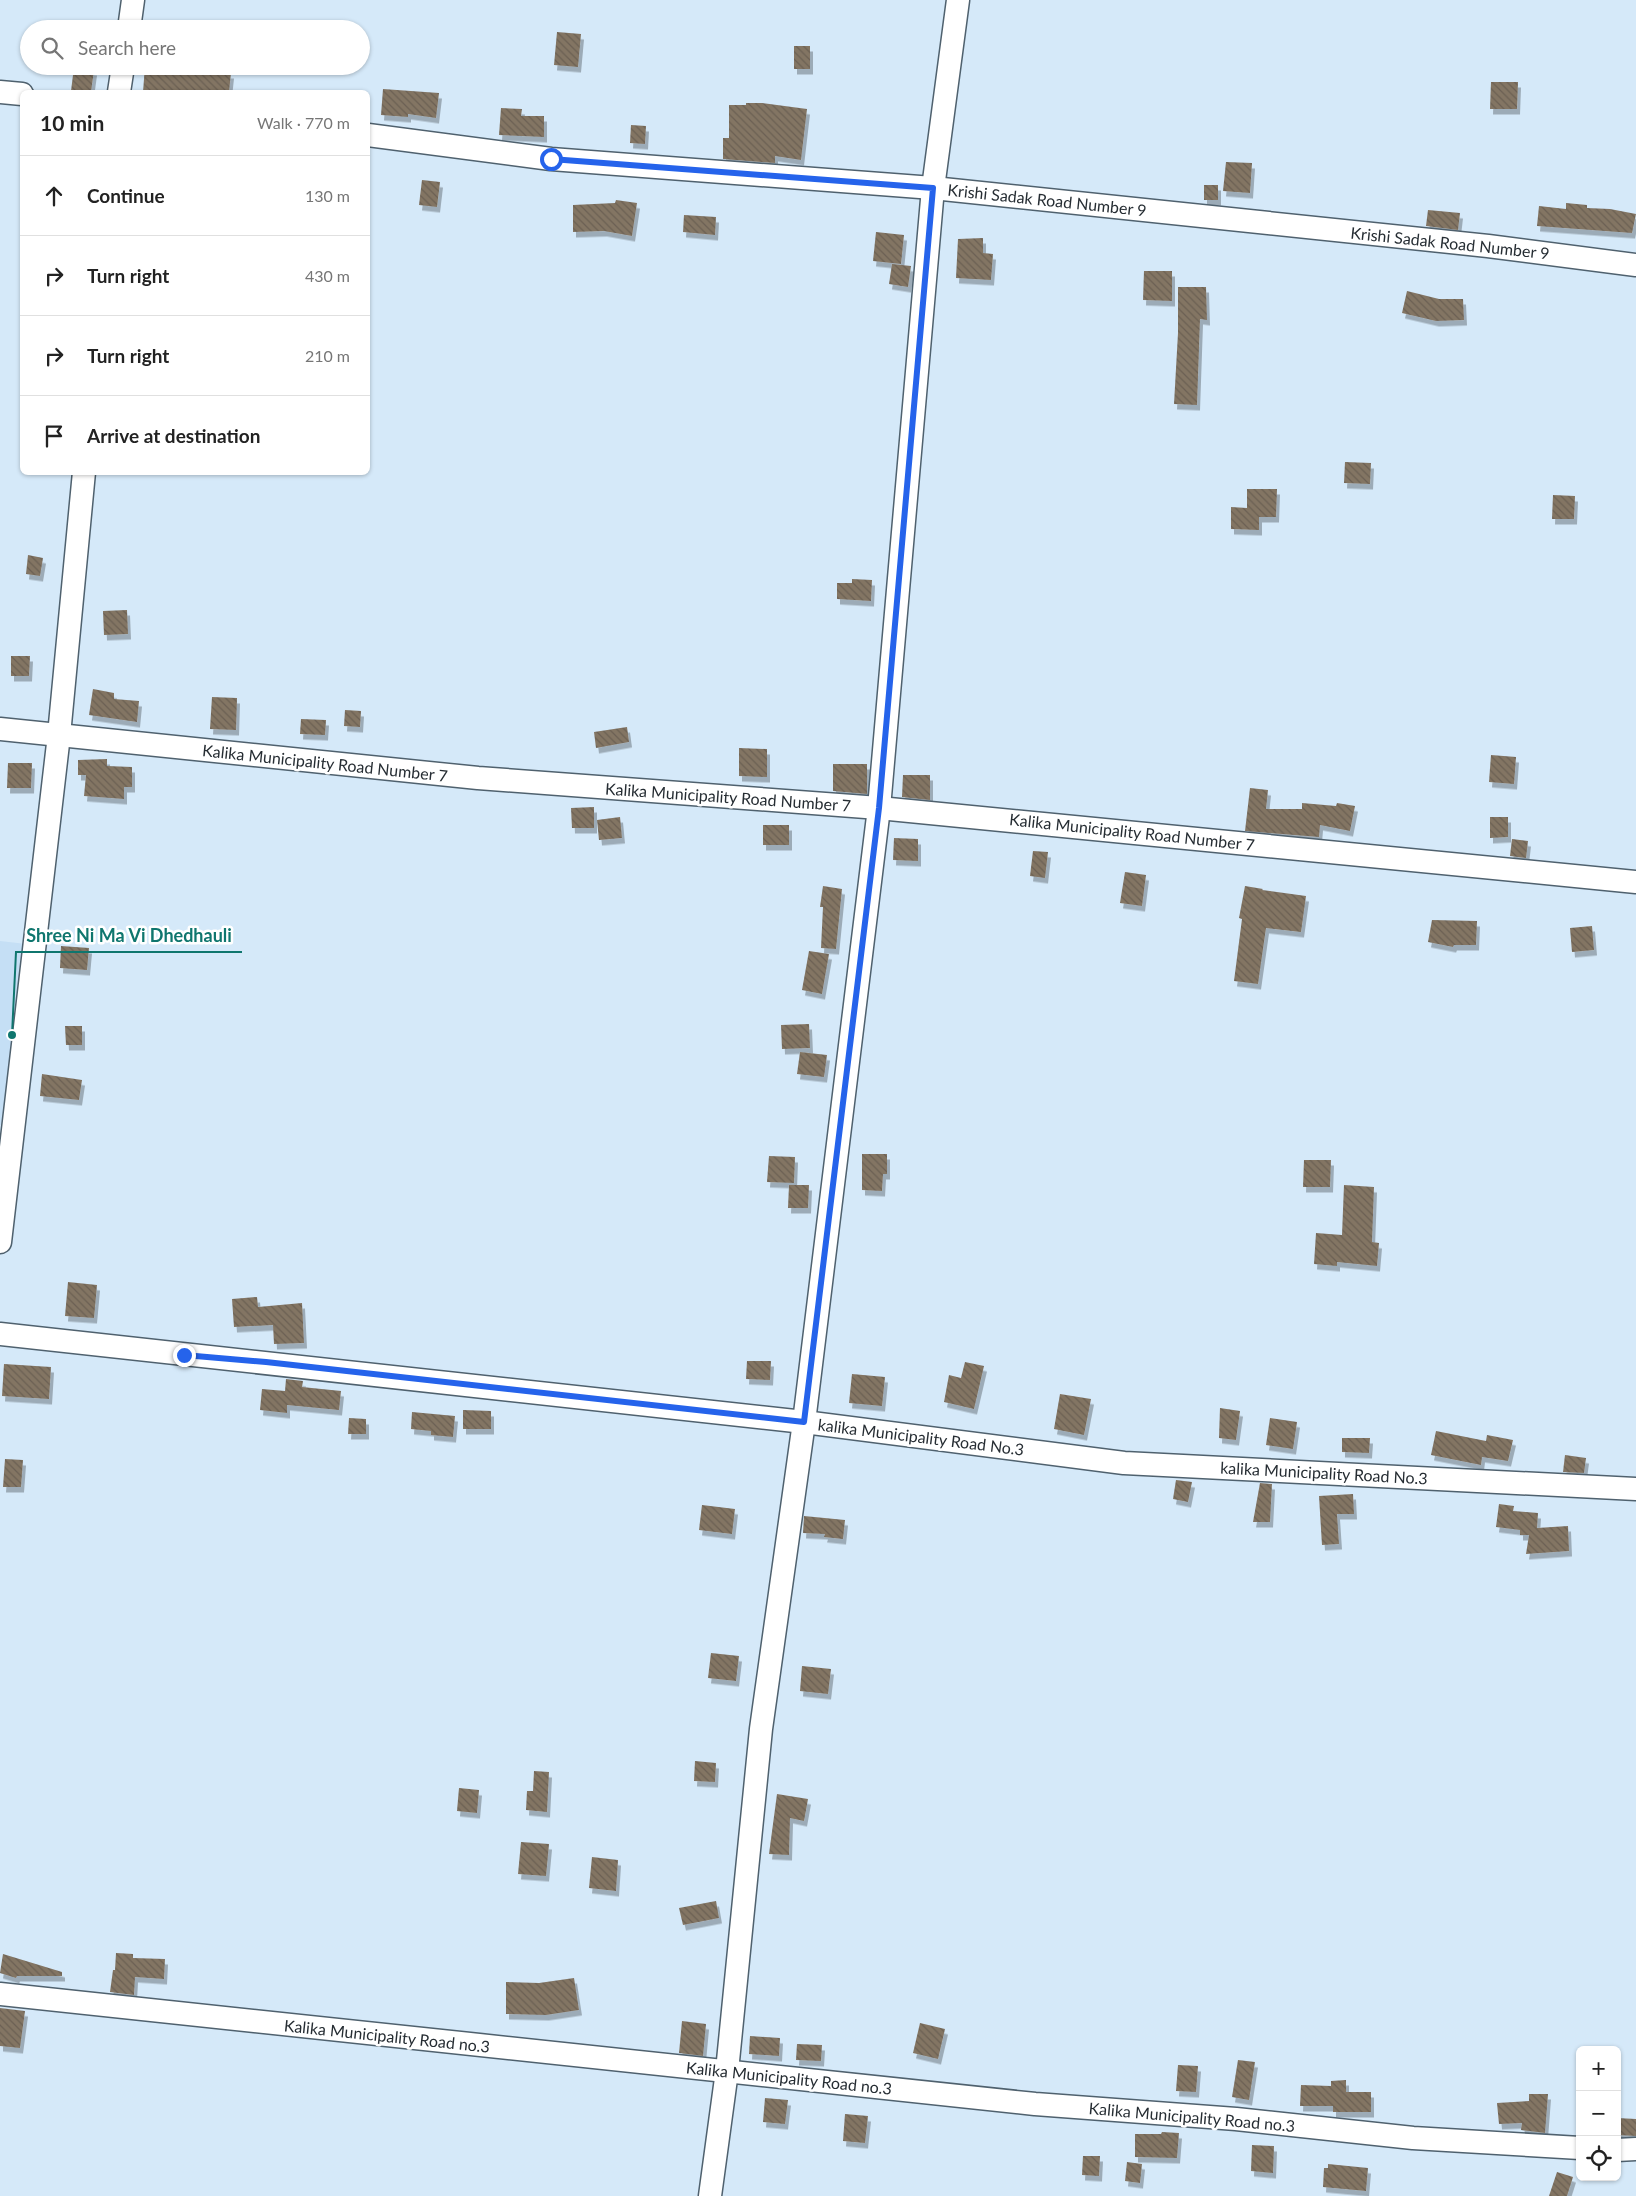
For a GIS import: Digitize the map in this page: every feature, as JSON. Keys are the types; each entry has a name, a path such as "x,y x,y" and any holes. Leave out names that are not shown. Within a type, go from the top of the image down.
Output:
{"street":[{"path":"130,20 133,0"},
{"path":"710,2196 727,2071 761,1729 804,1422 879,808 933,188 958,0"},
{"path":"119,90 122,75"},
{"path":"0,92 20,94"},
{"name":"Krishi Sadak Road Number 9","path":"370,135 551,159 933,188 1488,246 1636,264"},
{"path":"0,1242 60,735 84,475"},
{"name":"Kalika Municipality Road Number 7","path":"0,729 478,778 879,808 1126,830 1371,857 1636,882"},
{"name":"kalika Municipality Road No.3","path":"0,1334 804,1422 1124,1463 1636,1489"},
{"name":"Kalika Municipality Road no.3","path":"0,1994 1035,2104 1236,2119 1413,2138 1576,2148"},
{"path":"1621,2150 1636,2149"}],"shaded area":[{"path":"0,941 35,945 15,1125 0,1125"}],"building":[{"path":"557,32 581,34 578,67 554,65"},
{"path":"794,46 810,46 810,69 794,69"},
{"path":"73,75 93,75 91,90 71,90"},
{"path":"144,75 231,75 229,90 143,90"},
{"path":"1491,82 1518,82 1517,109 1490,109"},
{"path":"383,89 439,93 436,118 408,114 408,117 381,115"},
{"path":"746,103 762,103 807,109 801,160 775,156 775,163 723,159 723,138 729,138 729,105 746,105"},
{"path":"501,108 522,109 521,116 544,116 544,137 499,135"},
{"path":"631,125 646,126 645,144 630,143"},
{"path":"1226,162 1252,163 1250,193 1223,191"},
{"path":"422,180 440,182 437,207 419,205"},
{"path":"1204,185 1218,185 1218,200 1204,200"},
{"path":"616,200 637,203 632,236 604,231 573,232 573,205 615,203"},
{"path":"1566,203 1587,205 1587,208 1610,209 1636,214 1632,233 1537,226 1539,206 1566,209"},
{"path":"1428,210 1460,213 1458,230 1426,226"},
{"path":"684,215 716,217 715,235 683,232"},
{"path":"876,232 904,235 901,264 873,261"},
{"path":"983,238 983,253 993,254 991,280 956,278 958,239"},
{"path":"892,264 911,266 908,287 889,284"},
{"path":"1144,271 1172,271 1172,301 1143,300"},
{"path":"1178,287 1206,287 1207,320 1200,319 1197,405 1174,404 1178,333"},
{"path":"1407,291 1439,299 1463,299 1464,320 1436,321 1402,313"},
{"path":"1345,462 1371,463 1370,484 1344,483"},
{"path":"1247,489 1277,489 1276,517 1259,517 1259,530 1231,529 1231,507 1247,508"},
{"path":"1553,495 1575,496 1574,519 1552,519"},
{"path":"28,555 43,558 40,576 26,574"},
{"path":"852,579 872,580 871,601 837,599 837,583 852,583"},
{"path":"127,610 128,634 104,635 103,611"},
{"path":"11,656 30,656 29,676 11,676"},
{"path":"93,689 114,693 114,699 139,701 137,722 89,715"},
{"path":"212,697 237,698 236,730 210,729"},
{"path":"345,710 361,711 360,727 344,726"},
{"path":"301,719 326,720 325,735 300,734"},
{"path":"627,727 629,742 596,748 594,732"},
{"path":"739,748 767,749 767,777 739,776"},
{"path":"1491,755 1516,757 1514,784 1489,782"},
{"path":"107,759 107,766 132,767 132,787 124,787 124,799 84,796 86,775 78,775 78,760"},
{"path":"8,763 32,763 31,788 7,788"},
{"path":"833,764 867,764 867,794 833,791"},
{"path":"903,775 930,775 930,800 902,797"},
{"path":"1250,788 1268,790 1266,809 1302,809 1302,803 1336,806 1337,803 1355,806 1350,831 1320,825 1319,837 1245,831"},
{"path":"594,807 594,828 572,828 571,808"},
{"path":"620,817 622,838 599,840 597,820"},
{"path":"1490,817 1508,817 1508,837 1490,838"},
{"path":"763,825 789,825 789,845 763,845"},
{"path":"894,838 918,839 918,861 893,860"},
{"path":"1512,839 1528,841 1526,858 1510,856"},
{"path":"1033,851 1048,852 1045,878 1030,876"},
{"path":"1125,872 1146,875 1142,906 1120,903"},
{"path":"823,886 842,889 836,949 821,948 823,907 820,907"},
{"path":"1245,886 1306,896 1301,932 1266,928 1258,984 1234,981 1242,919 1239,918"},
{"path":"1432,920 1477,921 1476,945 1454,945 1453,947 1428,942"},
{"path":"1592,926 1594,950 1572,952 1570,928"},
{"path":"61,946 89,948 87,970 60,968"},
{"path":"809,951 829,954 822,994 802,990"},
{"path":"809,1024 810,1048 782,1049 781,1025"},
{"path":"65,1026 82,1026 82,1045 66,1045"},
{"path":"800,1052 827,1055 824,1077 797,1074"},
{"path":"42,1074 82,1080 79,1100 40,1096"},
{"path":"862,1154 887,1154 887,1174 883,1174 882,1191 862,1190"},
{"path":"769,1156 795,1157 794,1183 767,1182"},
{"path":"1304,1160 1331,1160 1330,1187 1303,1187"},
{"path":"789,1185 809,1185 808,1208 788,1208"},
{"path":"1344,1185 1374,1187 1372,1242 1379,1243 1377,1266 1337,1262 1337,1266 1314,1264 1316,1233 1342,1235"},
{"path":"68,1282 97,1285 94,1318 65,1316"},
{"path":"257,1297 258,1307 302,1303 304,1343 274,1344 273,1325 234,1327 232,1299"},
{"path":"747,1361 771,1361 770,1380 746,1379"},
{"path":"965,1362 984,1366 974,1409 944,1402 949,1375 961,1378"},
{"path":"4,1364 51,1367 49,1399 2,1396"},
{"path":"852,1374 885,1377 882,1406 849,1403"},
{"path":"286,1379 303,1381 302,1387 341,1391 339,1410 287,1405 287,1413 260,1410 262,1389 285,1391"},
{"path":"1060,1394 1091,1399 1084,1435 1054,1429"},
{"path":"1220,1408 1240,1411 1236,1440 1219,1438"},
{"path":"463,1410 491,1411 491,1429 463,1429"},
{"path":"412,1412 455,1416 453,1437 431,1435 431,1431 411,1429"},
{"path":"349,1418 366,1419 366,1434 348,1434"},
{"path":"1270,1418 1297,1422 1293,1449 1266,1445"},
{"path":"1436,1431 1486,1441 1487,1435 1513,1440 1508,1461 1482,1457 1481,1465 1431,1455"},
{"path":"1342,1438 1370,1438 1369,1453 1342,1452"},
{"path":"1565,1455 1586,1458 1584,1473 1563,1472"},
{"path":"5,1459 23,1460 21,1487 3,1487"},
{"path":"1176,1480 1192,1482 1188,1502 1173,1499"},
{"path":"1260,1483 1272,1484 1270,1522 1253,1522"},
{"path":"1353,1494 1354,1514 1337,1514 1339,1544 1322,1545 1319,1496"},
{"path":"1499,1504 1514,1506 1513,1511 1538,1513 1537,1528 1568,1526 1569,1551 1526,1554 1529,1535 1520,1535 1520,1530 1496,1527"},
{"path":"702,1505 735,1509 732,1534 699,1530"},
{"path":"804,1516 845,1520 843,1539 824,1537 825,1534 803,1533"},
{"path":"711,1653 739,1656 736,1681 708,1678"},
{"path":"802,1666 831,1669 828,1694 800,1691"},
{"path":"695,1761 716,1763 715,1782 694,1781"},
{"path":"534,1771 549,1772 547,1812 526,1810 527,1791 533,1791"},
{"path":"459,1788 479,1790 477,1813 457,1811"},
{"path":"777,1794 808,1799 804,1821 790,1818 789,1855 769,1854"},
{"path":"521,1842 549,1844 546,1876 518,1874"},
{"path":"592,1857 618,1860 616,1891 589,1888"},
{"path":"716,1901 719,1918 683,1925 679,1908"},
{"path":"116,1953 133,1954 133,1958 165,1959 164,1979 135,1977 134,1995 110,1992 113,1970 115,1970"},
{"path":"3,1954 62,1972 62,1976 17,1976 16,1978 0,1973"},
{"path":"574,1978 579,2010 546,2015 506,2014 506,1982 539,1983"},
{"path":"0,2008 25,2011 20,2048 0,2046"},
{"path":"682,2021 706,2024 703,2056 679,2053"},
{"path":"920,2023 945,2029 938,2059 913,2053"},
{"path":"750,2036 780,2038 779,2056 749,2054"},
{"path":"797,2044 822,2045 821,2061 796,2060"},
{"path":"1238,2060 1255,2062 1249,2100 1232,2097"},
{"path":"1178,2065 1198,2066 1196,2092 1176,2091"},
{"path":"1346,2080 1346,2092 1371,2092 1371,2112 1333,2112 1333,2106 1300,2106 1301,2085 1331,2086 1331,2081"},
{"path":"1529,2094 1548,2094 1545,2133 1521,2130 1522,2123 1499,2124 1497,2103 1529,2101"},
{"path":"765,2098 788,2100 785,2124 763,2122"},
{"path":"845,2114 868,2116 865,2143 843,2141"},
{"path":"1621,2118 1636,2119 1636,2136 1621,2135"},
{"path":"1162,2132 1179,2133 1177,2158 1135,2157 1135,2134 1161,2134"},
{"path":"1252,2145 1274,2146 1273,2173 1251,2171"},
{"path":"1083,2156 1100,2156 1099,2176 1082,2175"},
{"path":"1127,2162 1142,2164 1140,2183 1125,2181"},
{"path":"1328,2164 1368,2168 1366,2191 1323,2187 1324,2168 1328,2168"},
{"path":"1557,2172 1573,2177 1567,2196 1549,2196"}],"place":[{"name":"Shree Ni Ma Vi Dhedhauli","path":"12,1035"}],"route":[{"path":"184,1355 266,1362 804,1422 879,808 933,188 551,159"}]}
